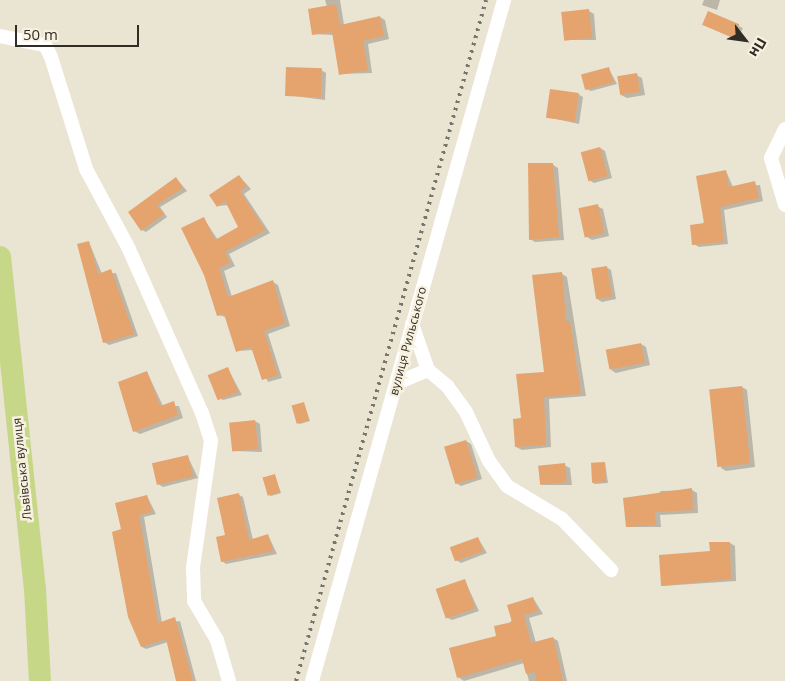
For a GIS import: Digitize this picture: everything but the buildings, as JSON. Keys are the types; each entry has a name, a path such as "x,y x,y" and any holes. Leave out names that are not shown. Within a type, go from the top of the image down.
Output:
{"main road":[{"name":"Львівська вулиця","path":"0,257 35,589 40,681"}],"street":[{"name":"вулиця Рильського","path":"312,681 504,0"},
{"path":"0,36 45,45 51,57 86,169 128,246 202,413 211,441 193,568 194,601 217,640 228,681"},
{"path":"785,129 771,158 785,205"},
{"path":"412,324 428,370 448,387 466,412 489,461 508,486 562,518 611,570"},
{"path":"397,383 428,370"}],"railway":[{"path":"296,681 486,0"}]}
